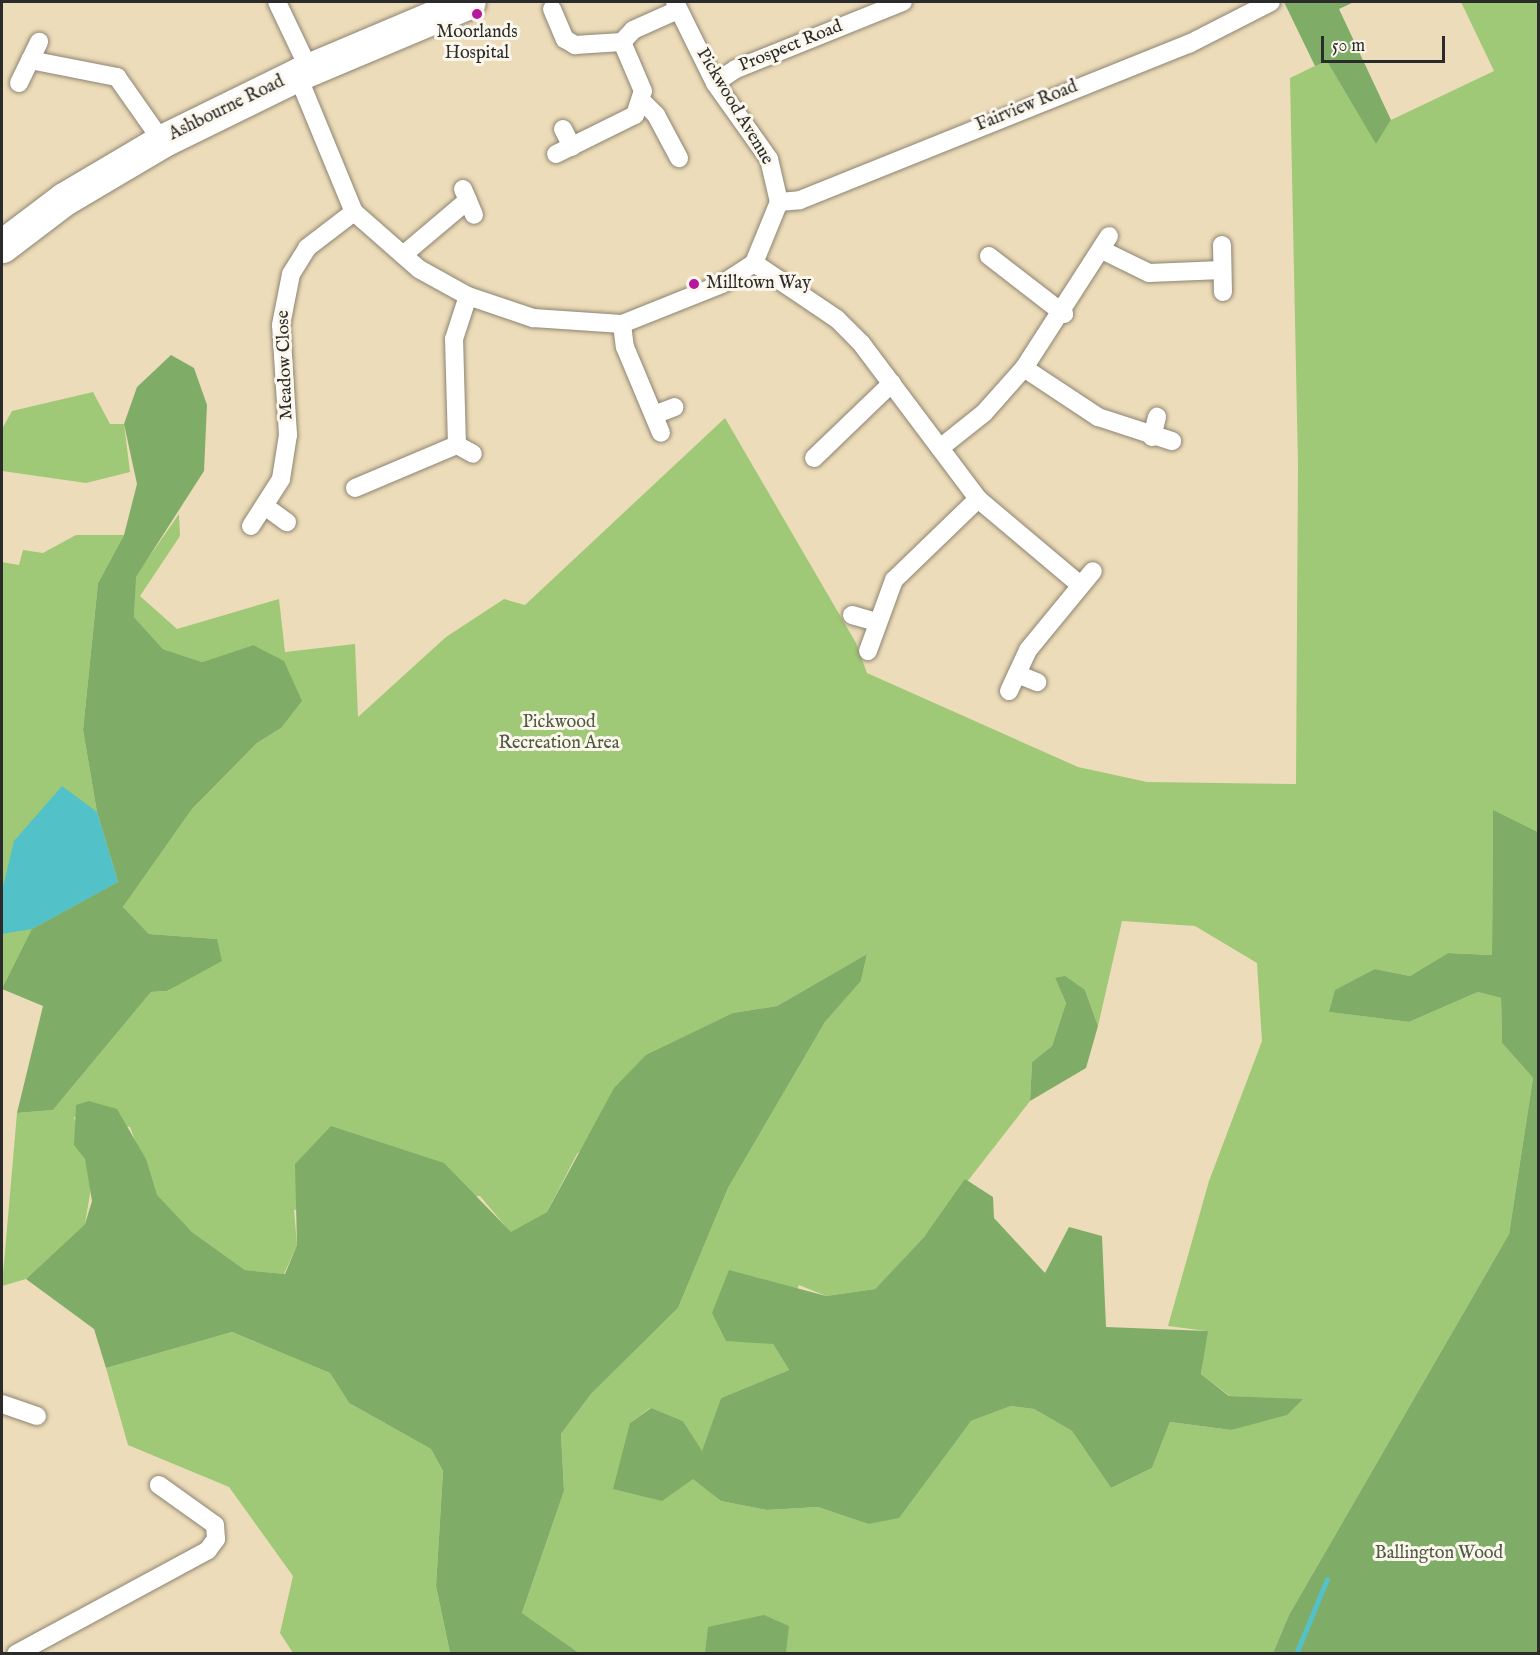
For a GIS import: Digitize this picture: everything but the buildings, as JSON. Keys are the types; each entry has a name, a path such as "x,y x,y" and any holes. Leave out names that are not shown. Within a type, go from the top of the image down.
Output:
{"highway":[{"name":"Ashbourne Road","path":"2,246 64,199 162,141 428,9 469,2"}],"street":[{"path":"277,2 354,212 403,255 468,296 554,322 622,324 722,284 754,263 779,202"},
{"name":"Prospect Road","path":"715,83 736,69 903,2"},
{"name":"Fairview Road","path":"779,202 800,200 1189,44 1271,2"},
{"path":"552,9 565,39 575,45 622,42 633,30 676,6"},
{"name":"Pickwood Avenue","path":"676,6 715,83 769,159 779,202"},
{"path":"19,83 39,42"},
{"path":"622,42 639,79 642,101 656,115 679,158"},
{"path":"30,60 117,77 162,141"},
{"path":"564,129 564,150 623,123 642,101"},
{"path":"403,255 468,201"},
{"name":"Meadow Close","path":"251,526 266,507 280,479 288,435 281,325 285,296 307,248 354,212"},
{"path":"940,448 984,412 1024,368 1064,314 1106,243 1149,273 1222,270"},
{"path":"1222,245 1223,292"},
{"path":"1001,258 1064,314"},
{"path":"754,263 837,319 892,383 978,499 1080,585"},
{"path":"363,479 465,450 454,339 468,296"},
{"path":"622,324 625,346 661,433"},
{"path":"1024,368 1082,408 1152,437 1172,441"},
{"path":"814,458 892,383"},
{"path":"654,415 675,407"},
{"path":"1152,437 1157,417"},
{"path":"828,445 841,458"},
{"path":"868,651 876,622 894,580 978,499"},
{"path":"266,507 287,522"},
{"path":"1010,692 1028,650 1093,571"},
{"path":"852,615 876,622"},
{"path":"1017,674 1037,682"},
{"path":"2,1404 37,1416"},
{"path":"16,1653 185,1567 216,1539 207,1517 159,1485"}],"green space":[{"path":"1284,2 1354,2 1339,9 1391,120 1376,144 1327,61 1315,66"},
{"name":"Pickwood Recreation Area","path":"1461,2 1538,2 1538,832 1493,811 1492,955 1448,953 1410,976 1375,969 1330,1012 1409,1022 1478,992 1501,998 1502,1043 1533,1078 1509,1234 1289,1615 1273,1653 579,1653 522,1613 564,1491 561,1434 591,1394 678,1308 728,1188 825,1022 861,981 867,954 777,1006 733,1013 577,1154 547,1212 511,1233 480,1196 294,1210 297,1245 284,1274 245,1270 192,1232 156,1195 130,1127 74,1117 92,1182 85,1224 26,1279 2,1286 17,1113 53,1110 151,992 168,991 217,939 149,934 123,907 192,809 257,743 281,728 253,645 202,662 163,649 134,617 135,577 179,514 180,536 140,596 177,629 279,599 285,652 355,644 358,717 446,637 504,599 525,605 725,418 856,643 867,673 1078,767 1147,782 1296,784 1298,465 1290,78 1327,60 1376,143 1391,120 1494,71","holes":["1122,921 1195,926 1257,963 1262,1041 1209,1181 1168,1326 1207,1331 1201,1374 1230,1396 1302,1400 1231,1430 1170,1422 1152,1468 1111,1488 1072,1431 1034,1409 1011,1406 971,1421 919,1487 868,1524 818,1507 767,1510 721,1501 630,1423 650,1408 683,1421 702,1452 721,1398 789,1370 773,1344 799,1285 826,1296 875,1289 924,1237 1030,1101 1032,1062 1052,1046 1066,1003 1055,978 1085,990 1098,1026"]},
{"path":"171,355 194,368 207,405 204,471 136,577 134,617 163,649 202,662 253,645 284,661 302,701 281,728 257,743 192,809 123,907 149,934 217,939 222,961 167,991 151,992 53,1110 17,1113 43,1006 2,989 32,929 118,882 97,812 83,730 98,583 124,535 137,484 124,424 137,387"},
{"path":"93,392 110,424 124,424 130,472 86,483 2,471 2,429 12,411"},
{"path":"76,535 124,535 98,583 83,730 97,812 118,882 2,989 2,562 19,565 23,550 43,553"},
{"name":"Ballington Wood","path":"1493,810 1538,832 1538,1653 1273,1653 1289,1615 1509,1234 1533,1078 1502,1043 1501,998 1478,992 1409,1022 1329,1012 1335,990 1375,969 1410,976 1448,953 1492,955"},
{"path":"867,954 861,981 825,1022 728,1188 678,1308 591,1394 561,1434 564,1491 522,1613 579,1653 450,1653 436,1586 443,1471 431,1449 349,1403 330,1373 232,1332 106,1368 94,1329 26,1279 85,1224 92,1201 85,1159 74,1145 76,1105 89,1101 117,1109 146,1159 157,1195 192,1232 245,1270 285,1274 297,1245 295,1164 331,1126 444,1163 511,1232 547,1212 614,1088 646,1055 733,1013 777,1006"},
{"path":"1065,976 1085,990 1098,1026 1086,1068 1030,1101 1032,1062 1052,1046 1066,1003 1055,978"},
{"path":"965,1179 993,1197 994,1218 1045,1273 1069,1227 1102,1236 1106,1327 1208,1331 1201,1374 1229,1396 1303,1399 1287,1415 1231,1430 1170,1422 1152,1468 1111,1488 1072,1431 1034,1409 1011,1406 971,1421 899,1518 868,1524 818,1507 767,1510 721,1501 693,1479 662,1501 613,1489 630,1423 651,1408 683,1421 702,1451 721,1398 789,1370 773,1344 726,1341 712,1313 729,1270 826,1296 875,1289 924,1237"},
{"path":"232,1332 330,1373 349,1403 431,1449 443,1471 436,1586 450,1653 293,1653 280,1633 293,1576 229,1487 128,1445 106,1368"},
{"path":"764,1615 789,1626 786,1653 705,1653 708,1627"}],"water":[{"path":"62,786 97,812 118,882 32,929 2,934 2,891 14,841"}],"waterway":[{"path":"1296,1654 1327,1579"}],"place":[{"name":"Moorlands Hospital","path":"477,14"},
{"name":"Milltown Way","path":"694,284"}]}
